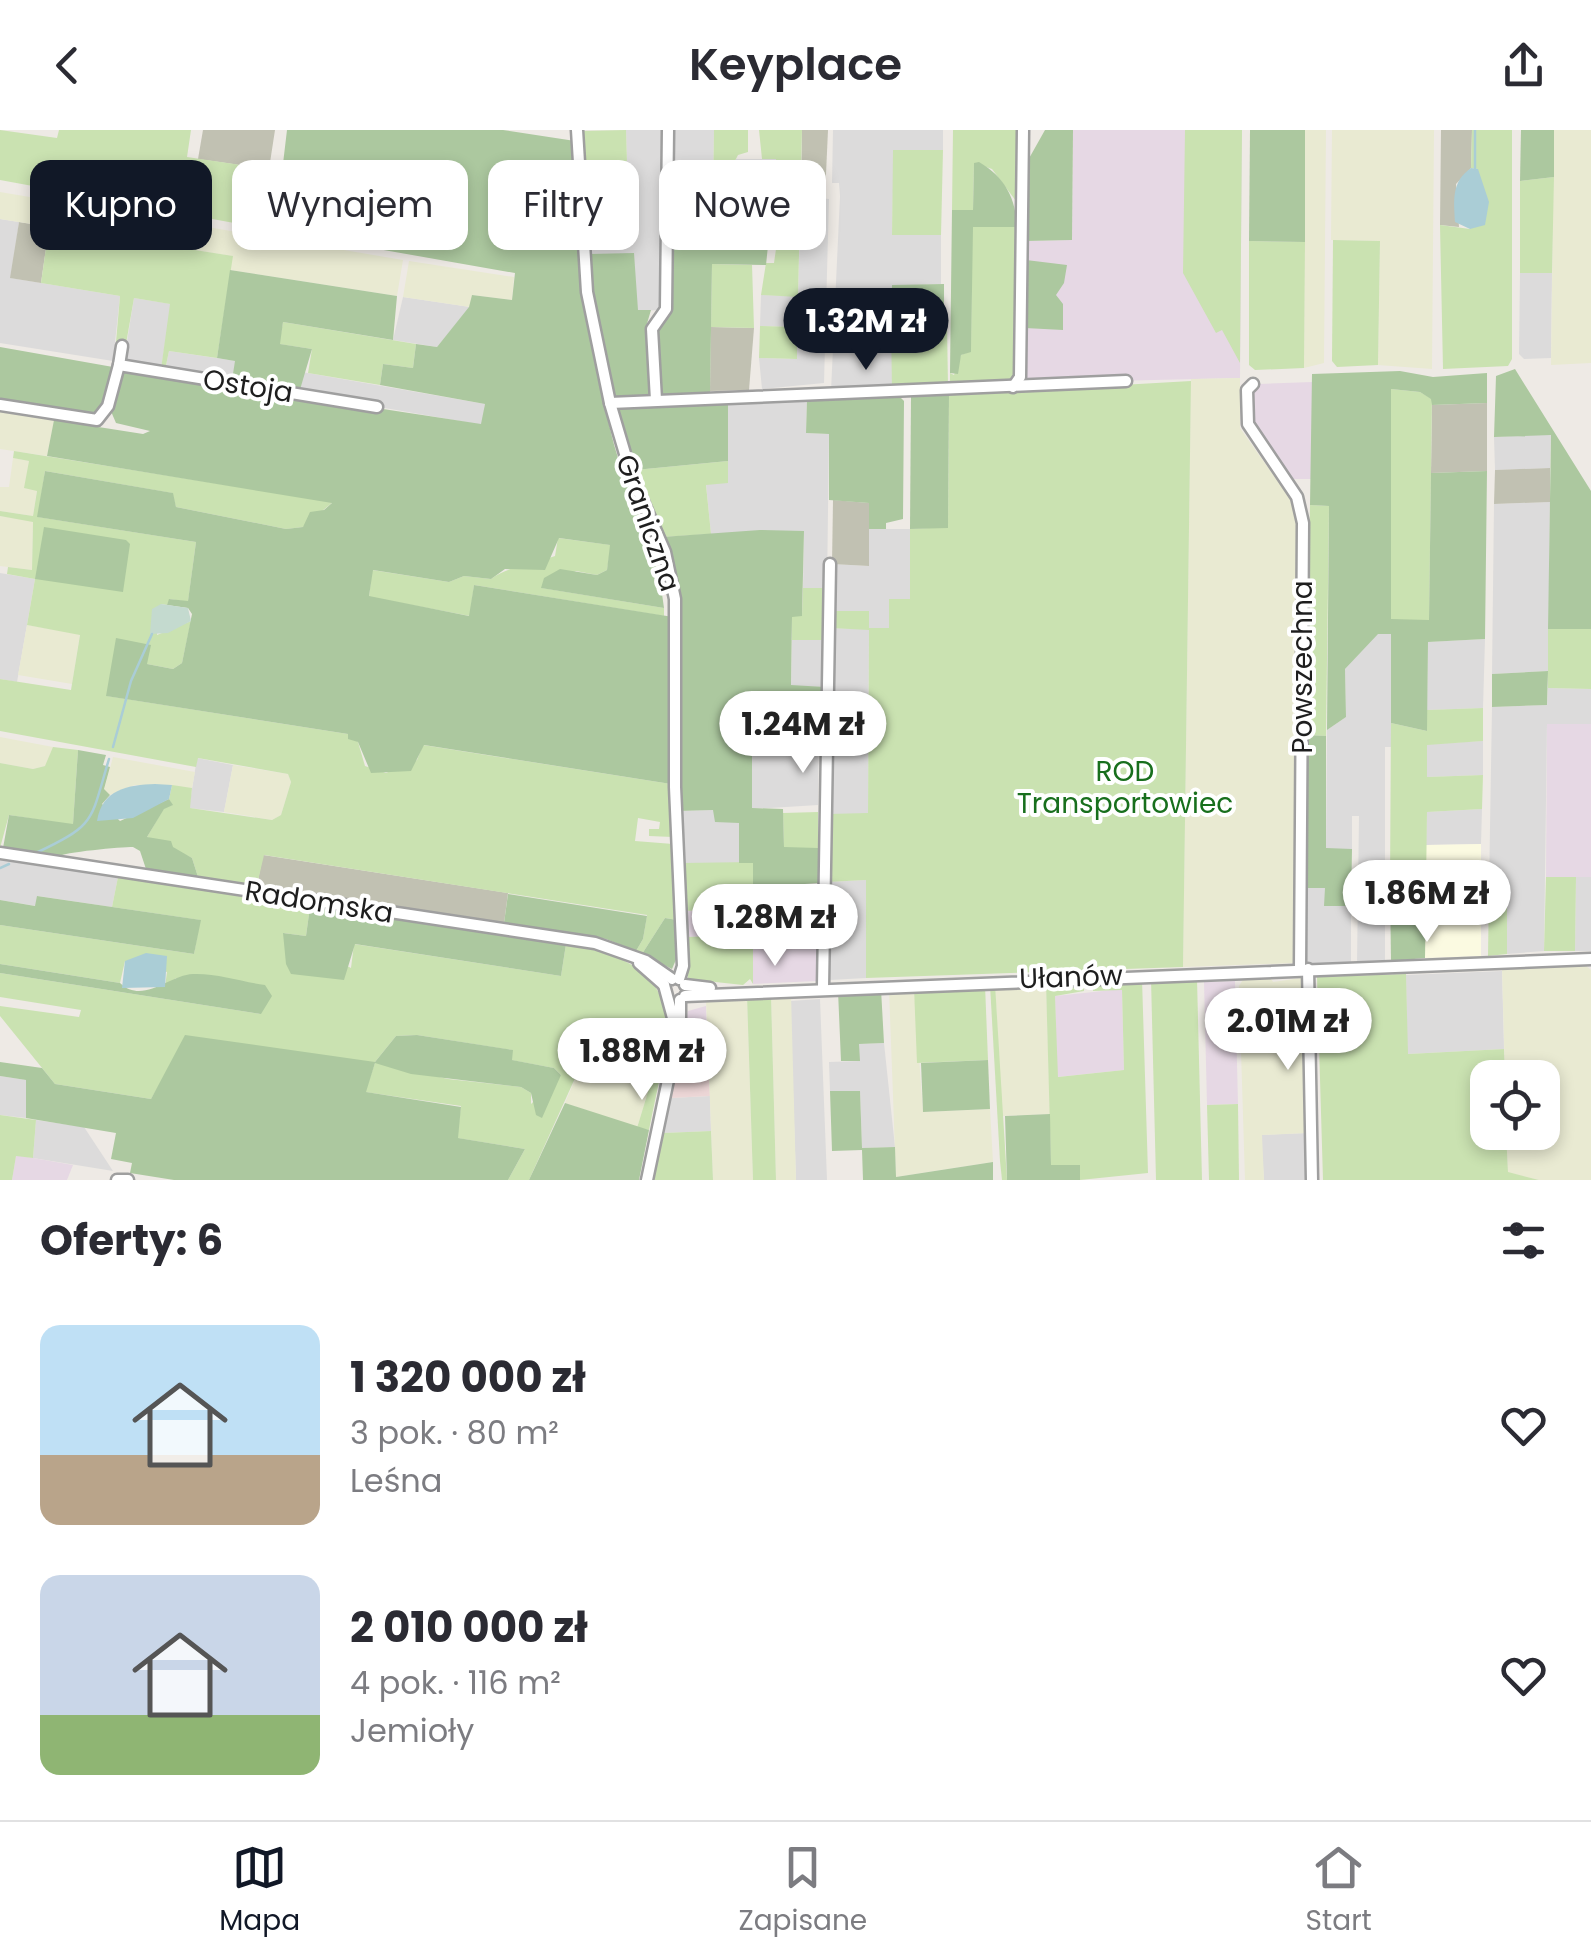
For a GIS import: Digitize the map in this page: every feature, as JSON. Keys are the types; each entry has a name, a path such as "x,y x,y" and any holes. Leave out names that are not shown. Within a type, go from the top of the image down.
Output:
{"street":[{"name":"Graniczna","path":"577,130 587,292 610,403 630,474 664,552 675,599 675,787 683,966 677,989 676,1035 647,1180"},
{"path":"656,400 652,330 666,309 668,130"},
{"path":"1013,387 1020,377 1023,130"},
{"path":"0,405 91,421 104,416 122,346"},
{"name":"Ostoja","path":"118,365 377,407"},
{"path":"610,403 1126,380"},
{"name":"Powszechna","path":"1253,384 1247,390 1248,424 1297,498 1303,523 1304,969 1312,1180"},
{"path":"823,987 830,564"},
{"name":"Radomska","path":"0,854 595,943 636,958 677,989"},
{"name":"Ułanów","path":"677,989 730,992 1591,959"},
{"path":"116,1180 128,1180"}],"shaded area":[{"path":"203,130 275,130 270,160 232,160 232,164 198,159"},
{"path":"626,130 665,130 664,160 659,160 661,310 638,311 589,254 589,250 639,250 639,160 627,160"},
{"path":"672,130 714,130 714,160 672,160"},
{"path":"802,130 828,130 826,174 826,160 802,160"},
{"path":"833,130 943,130 943,150 894,150 892,234 941,235 941,284 892,286 892,390 831,391 840,196 839,183 832,183"},
{"path":"1073,130 1242,130 1240,378 1024,383 1026,241 1072,240"},
{"path":"1305,130 1326,130 1324,363 1304,368"},
{"path":"1332,130 1434,130 1432,369 1378,365 1380,241 1331,240"},
{"path":"1441,130 1472,130 1471,168 1456,184 1459,227 1440,225"},
{"path":"1554,130 1591,130 1591,363 1551,365"},
{"path":"0,192 30,197 30,224 0,219"},
{"path":"826,199 829,199 824,383 762,389 759,358 796,359 797,327 760,326 761,295 798,296 799,250 826,250"},
{"path":"0,219 19,222 11,278 120,296 113,361 0,343"},
{"path":"19,222 30,224 30,250 46,250 41,283 10,278"},
{"path":"212,228 232,231 232,250 344,250 403,260 397,296 230,270 232,256 194,250 212,250"},
{"path":"409,261 514,277 512,300 472,295 470,307 403,297"},
{"path":"1520,273 1552,273 1551,358 1524,359 1519,354"},
{"path":"403,297 470,307 437,347 393,340"},
{"path":"134,298 171,304 161,369 124,360"},
{"path":"711,327 754,328 749,390 710,391"},
{"path":"169,351 236,361 232,380 165,370"},
{"path":"302,372 485,404 482,425 299,393"},
{"path":"1240,378 1240,428 1296,507 1295,963 1183,967 1191,379"},
{"path":"1312,382 1312,479 1291,479 1253,422 1253,390 1259,384"},
{"path":"807,400 806,433 829,434 827,588 803,588 804,531 711,534 706,484 728,482 728,401"},
{"path":"1487,403 1487,471 1431,473 1432,405"},
{"path":"0,409 54,420 47,456 0,449"},
{"path":"1551,434 1550,468 1495,470 1494,437"},
{"path":"13,458 29,461 25,488 37,490 33,516 0,511 0,487 9,487"},
{"path":"1550,468 1550,502 1494,504 1495,470"},
{"path":"833,500 869,503 869,566 832,564"},
{"path":"1550,502 1548,671 1492,674 1494,504"},
{"path":"0,516 33,521 32,570 0,566"},
{"path":"869,529 910,529 910,599 889,628 869,629 869,611 831,611 832,564 868,566"},
{"path":"0,573 35,579 17,682 0,679"},
{"path":"161,604 188,608 191,621 168,633 150,634 152,609"},
{"path":"27,625 80,634 72,684 18,675"},
{"path":"831,628 869,629 868,814 828,814"},
{"path":"1378,633 1391,633 1391,747 1385,747 1385,961 1357,963 1359,816 1352,816 1352,849 1326,849 1327,730 1346,717 1345,669"},
{"path":"1485,639 1483,708 1427,710 1428,642"},
{"path":"792,640 826,640 825,687 791,686"},
{"path":"1548,688 1591,689 1591,724 1547,724 1544,951 1507,954 1507,888 1489,888 1492,707 1547,705"},
{"path":"1547,724 1591,724 1591,877 1546,877"},
{"path":"751,734 819,737 818,805 752,809"},
{"path":"0,737 53,747 51,757 45,766 33,769 0,763"},
{"path":"1483,741 1483,775 1427,777 1427,744"},
{"path":"113,757 195,772 192,788 135,785 110,795 104,790"},
{"path":"197,758 233,765 224,812 189,808"},
{"path":"233,765 288,774 291,782 281,815 272,820 224,812"},
{"path":"1482,809 1481,844 1426,845 1427,812"},
{"path":"713,810 739,823 739,863 682,863 678,811"},
{"path":"1481,844 1481,956 1425,958 1426,845"},
{"path":"263,855 508,893 504,923 257,885"},
{"path":"0,859 118,877 112,907 38,896 36,906 0,900"},
{"path":"1576,877 1591,877 1591,951 1575,951"},
{"path":"866,880 866,978 830,980 826,975 827,882"},
{"path":"1305,888 1325,888 1325,906 1351,906 1351,963 1304,964"},
{"path":"753,908 754,926 817,926 817,981 753,984 753,935 686,937 684,911"},
{"path":"1585,965 1591,970 1591,1180 1539,1180 1508,1173 1507,1150 1560,1150 1560,1060 1505,1060 1502,967"},
{"path":"1502,971 1504,1049 1407,1054 1406,975"},
{"path":"1270,977 1273,982 1301,978 1303,983 1307,1133 1262,1135 1264,1180 1245,1180 1239,986 1244,978"},
{"path":"1235,981 1238,1104 1207,1105 1204,982"},
{"path":"1046,983 1050,1114 1002,1116 995,984"},
{"path":"914,988 923,1112 990,1109 993,1162 896,1177 889,989"},
{"path":"1122,989 1124,1070 1057,1077 1055,996"},
{"path":"791,994 796,1180 776,1180 771,995"},
{"path":"747,996 753,1180 713,1180 706,999"},
{"path":"820,999 827,1180 796,1180 790,1001"},
{"path":"706,1006 708,1059 678,1060 688,1011"},
{"path":"884,1043 895,1147 862,1148 860,1092 830,1091 829,1062 859,1061 859,1044"},
{"path":"708,1059 710,1096 670,1098 678,1060"},
{"path":"581,1065 651,1082 637,1128 565,1103"},
{"path":"0,1076 26,1080 26,1118 0,1115"},
{"path":"710,1096 711,1131 663,1133 670,1098"},
{"path":"36,1120 84,1127 113,1171 33,1158"},
{"path":"1307,1133 1309,1180 1264,1180 1261,1135"},
{"path":"16,1155 73,1165 67,1180 12,1180"}],"green space":[{"path":"0,130 57,138 59,130 191,130 187,157 207,160 30,160 30,186 0,180"},
{"path":"287,130 503,130 575,141 577,160 488,160 488,250 584,250 602,389 615,447 654,561 664,608 541,588 544,578 560,569 597,575 607,570 610,545 559,538 545,570 505,569 491,579 464,576 449,582 373,570 369,596 469,616 474,585 673,617 671,784 424,745 411,771 371,773 358,742 348,739 348,734 106,696 116,638 151,645 147,664 173,669 182,663 192,614 188,608 167,605 169,599 188,601 196,542 37,517 45,471 173,493 176,507 286,529 303,527 310,512 324,510 332,503 47,456 54,420 143,434 150,431 116,423 110,409 121,369 481,424 485,404 380,385 383,364 413,368 416,344 437,347 469,307 472,295 512,300 515,273 384,250 468,250 468,160 283,160"},
{"path":"626,130 627,160 585,160 582,131"},
{"path":"714,130 748,130 748,152 735,160 714,160"},
{"path":"759,130 802,130 801,160 762,159"},
{"path":"953,130 1018,130 1016,201 992,169 974,163 973,211 952,210"},
{"path":"1045,130 1073,130 1072,240 1026,241 1027,162"},
{"path":"1185,130 1242,130 1240,363 1222,330 1216,333 1183,273"},
{"path":"1250,130 1305,130 1305,242 1249,241"},
{"path":"1472,130 1512,130 1512,359 1508,366 1443,369 1440,225 1470,229 1478,169 1471,168"},
{"path":"1521,130 1554,130 1554,177 1520,181"},
{"path":"893,150 943,150 941,235 892,235"},
{"path":"212,161 232,164 232,223 212,219"},
{"path":"979,162 1007,190 1017,227 973,227 971,352 961,355 958,374 950,373 952,210 973,210 974,163"},
{"path":"1554,177 1552,273 1520,273 1520,181"},
{"path":"972,227 1017,227 1015,377 1008,384 950,387 950,373 954,375 961,355 971,351"},
{"path":"1333,240 1380,241 1378,365 1337,367 1332,361"},
{"path":"1249,241 1305,242 1304,368 1255,370 1249,365"},
{"path":"46,250 195,250 233,256 217,358 169,351 165,370 161,369 170,304 134,298 126,344 116,342 120,296 41,283"},
{"path":"672,250 768,250 766,265 712,264 710,396 662,397 656,330 670,310"},
{"path":"776,250 799,250 798,297 761,295 766,263 774,263"},
{"path":"634,253 638,310 651,310 646,327 649,397 613,398 589,289 589,254"},
{"path":"1026,260 1067,265 1064,283 1056,295 1063,304 1063,330 1025,328"},
{"path":"712,264 752,265 754,328 711,327"},
{"path":"230,270 397,296 393,340 283,322 280,344 312,349 299,393 232,380 235,361 217,358"},
{"path":"944,284 944,323 891,324 892,285"},
{"path":"283,322 416,344 413,368 383,364 380,385 308,373 312,349 279,344"},
{"path":"947,323 948,388 892,390 891,324"},
{"path":"760,326 797,327 797,359 759,358"},
{"path":"0,347 113,367 104,408 96,416 0,402"},
{"path":"1515,369 1591,491 1591,629 1548,629 1551,435 1494,437 1496,376"},
{"path":"1400,371 1433,377 1487,373 1487,403 1432,405 1431,399 1420,392 1391,389 1391,619 1429,620 1431,473 1487,471 1485,639 1428,642 1427,731 1391,723 1391,634 1378,634 1345,669 1346,717 1327,730 1329,506 1310,505 1312,374"},
{"name":"ROD Transportowiec","path":"1191,381 1183,967 866,978 866,880 827,882 828,814 868,813 869,630 831,628 831,611 869,611 869,628 889,628 889,599 910,599 910,529 948,527 949,395"},
{"path":"1391,389 1420,392 1432,399 1429,621 1391,620"},
{"path":"949,395 948,528 910,529 911,397"},
{"path":"900,397 904,401 903,519 886,523 886,529 869,529 869,503 829,500 829,434 806,433 807,400"},
{"path":"728,401 728,461 635,470 616,410 620,404"},
{"path":"14,451 333,502 303,527 286,529 176,507 172,493 45,471 38,517 196,542 188,602 170,599 167,605 161,604 157,635 191,621 182,663 173,669 147,664 147,657 107,696 348,734 358,742 365,766 386,773 417,760 423,745 671,784 673,837 649,836 649,829 659,829 660,822 638,818 635,841 673,844 677,920 665,918 642,954 636,951 643,939 647,915 264,855 257,885 198,877 192,858 147,837 164,808 172,805 172,785 192,788 190,808 272,820 281,815 291,782 288,774 198,758 196,767 0,731 0,679 71,690 80,635 27,625 35,579 7,574 8,567 32,570 33,522 0,516 0,511 33,516 37,491 24,488 29,461 13,458"},
{"path":"728,461 728,483 706,485 711,534 662,537 635,470"},
{"path":"1310,505 1329,506 1326,736 1307,735"},
{"path":"44,527 126,540 130,544 123,592 35,579"},
{"path":"804,531 802,616 792,617 791,685 825,687 825,696 820,697 819,730 752,735 752,808 783,809 784,847 818,848 818,883 753,888 753,863 739,863 739,823 715,822 713,810 678,811 679,614 662,537"},
{"path":"558,538 611,545 607,570 597,575 576,571 542,588 664,608 664,616 474,585 470,616 369,597 372,570 449,582 464,576 491,579 555,556"},
{"path":"803,588 827,588 826,640 792,640 792,616 802,616"},
{"path":"1548,629 1591,629 1591,689 1548,688"},
{"path":"1548,671 1547,705 1492,707 1492,674"},
{"path":"1483,708 1483,741 1427,745 1427,777 1483,775 1482,809 1427,812 1426,885 1390,885 1391,723 1427,731 1427,710"},
{"path":"1307,735 1326,736 1326,848 1352,849 1351,906 1324,906 1325,888 1305,888"},
{"path":"53,747 78,750 73,825 9,815 0,848 0,763 33,769 45,766"},
{"path":"78,750 106,755 103,765 110,767 104,789 110,795 102,804 120,821 169,799 173,805 164,809 147,837 171,841 173,847 192,858 198,877 146,869 140,851 133,847 56,857 3,848 9,815 73,824"},
{"path":"818,812 818,848 784,848 783,813"},
{"path":"753,862 753,888 818,890 817,926 753,926 752,908 684,911 682,863"},
{"path":"118,877 310,907 306,936 283,933 351,968 354,944 561,976 566,944 608,954 637,968 655,986 664,1007 663,1061 649,1130 637,1128 651,1082 648,1079 581,1065 529,1180 508,1180 525,1149 457,1138 461,1106 365,1092 375,1063 158,1087 151,1099 55,1084 0,1016 0,1006 79,1017 81,1010 0,997 0,973 261,1014 176,978 165,987 167,972 125,961 120,983 0,964 0,925 194,954 200,920 112,907","holes":["417,1035 512,1050 511,1060 554,1068 561,1075 531,1104 531,1093 521,1087 448,1079 375,1062 396,1036"]},
{"path":"1546,877 1576,877 1575,951 1544,951"},
{"path":"1390,885 1426,885 1425,958 1391,961"},
{"path":"1507,887 1507,954 1488,956 1489,888"},
{"path":"508,894 647,916 643,939 636,951 606,939 504,923"},
{"path":"37,896 201,920 194,954 0,925 0,900 35,906"},
{"path":"310,907 566,944 561,976 355,944 344,980 291,974 283,933 306,936"},
{"path":"665,918 677,920 678,955 672,969 642,954"},
{"path":"753,935 753,984 750,979 743,985 688,979 686,937"},
{"path":"0,964 120,983 138,991 193,974 211,975 265,985 272,996 261,1014 0,973"},
{"path":"1406,974 1408,1054 1504,1049 1504,1060 1470,1060 1470,1150 1507,1150 1508,1172 1539,1180 1323,1180 1317,977"},
{"path":"1142,979 1148,1173 1080,1180 1079,1165 1051,1165 1046,983 1084,984 1084,991 1055,996 1058,1077 1124,1070 1122,990 1093,991 1093,983"},
{"path":"1151,979 1197,979 1202,1180 1156,1180"},
{"path":"995,984 1007,1180 1002,1180 1000,1161 990,985"},
{"path":"985,985 988,1060 917,1063 914,988"},
{"path":"881,989 884,1043 859,1044 860,1061 841,1061 838,991"},
{"path":"771,995 776,1180 753,1180 747,996"},
{"path":"185,1035 375,1062 396,1036 417,1035 513,1050 512,1060 554,1068 561,1075 542,1118 536,1115 531,1093 521,1087 411,1074 375,1063 366,1092 461,1107 458,1138 525,1149 508,1180 174,1180 130,1173 132,1163 111,1159 116,1133 26,1118 26,1080 0,1076 0,1062 42,1068 55,1084 151,1099"},
{"path":"988,1060 990,1109 923,1112 921,1063"},
{"path":"830,1091 860,1091 862,1148 895,1147 896,1177 993,1162 993,1180 863,1180 862,1150 832,1151"},
{"path":"565,1103 649,1130 639,1180 529,1180"},
{"path":"1238,1104 1239,1180 1209,1180 1207,1105"},
{"path":"1050,1114 1051,1165 1080,1165 1080,1180 1007,1180 1005,1116"},
{"path":"0,1115 36,1120 33,1158 16,1156 12,1180 0,1180"},
{"path":"711,1131 713,1180 652,1180 663,1133"}],"water":[{"path":"1471,168 1478,169 1489,202 1485,225 1470,229 1455,222 1454,199 1460,179"},
{"path":"172,785 169,799 133,818 97,821 110,795 126,788"},
{"path":"146,953 167,956 165,987 122,988 125,961"}],"waterway":[{"path":"1475,130 1475,169"},
{"path":"113,747 131,681 152,634"},
{"path":"36,853 70,835 88,819 109,759"},
{"path":"0,868 9,864"}]}
